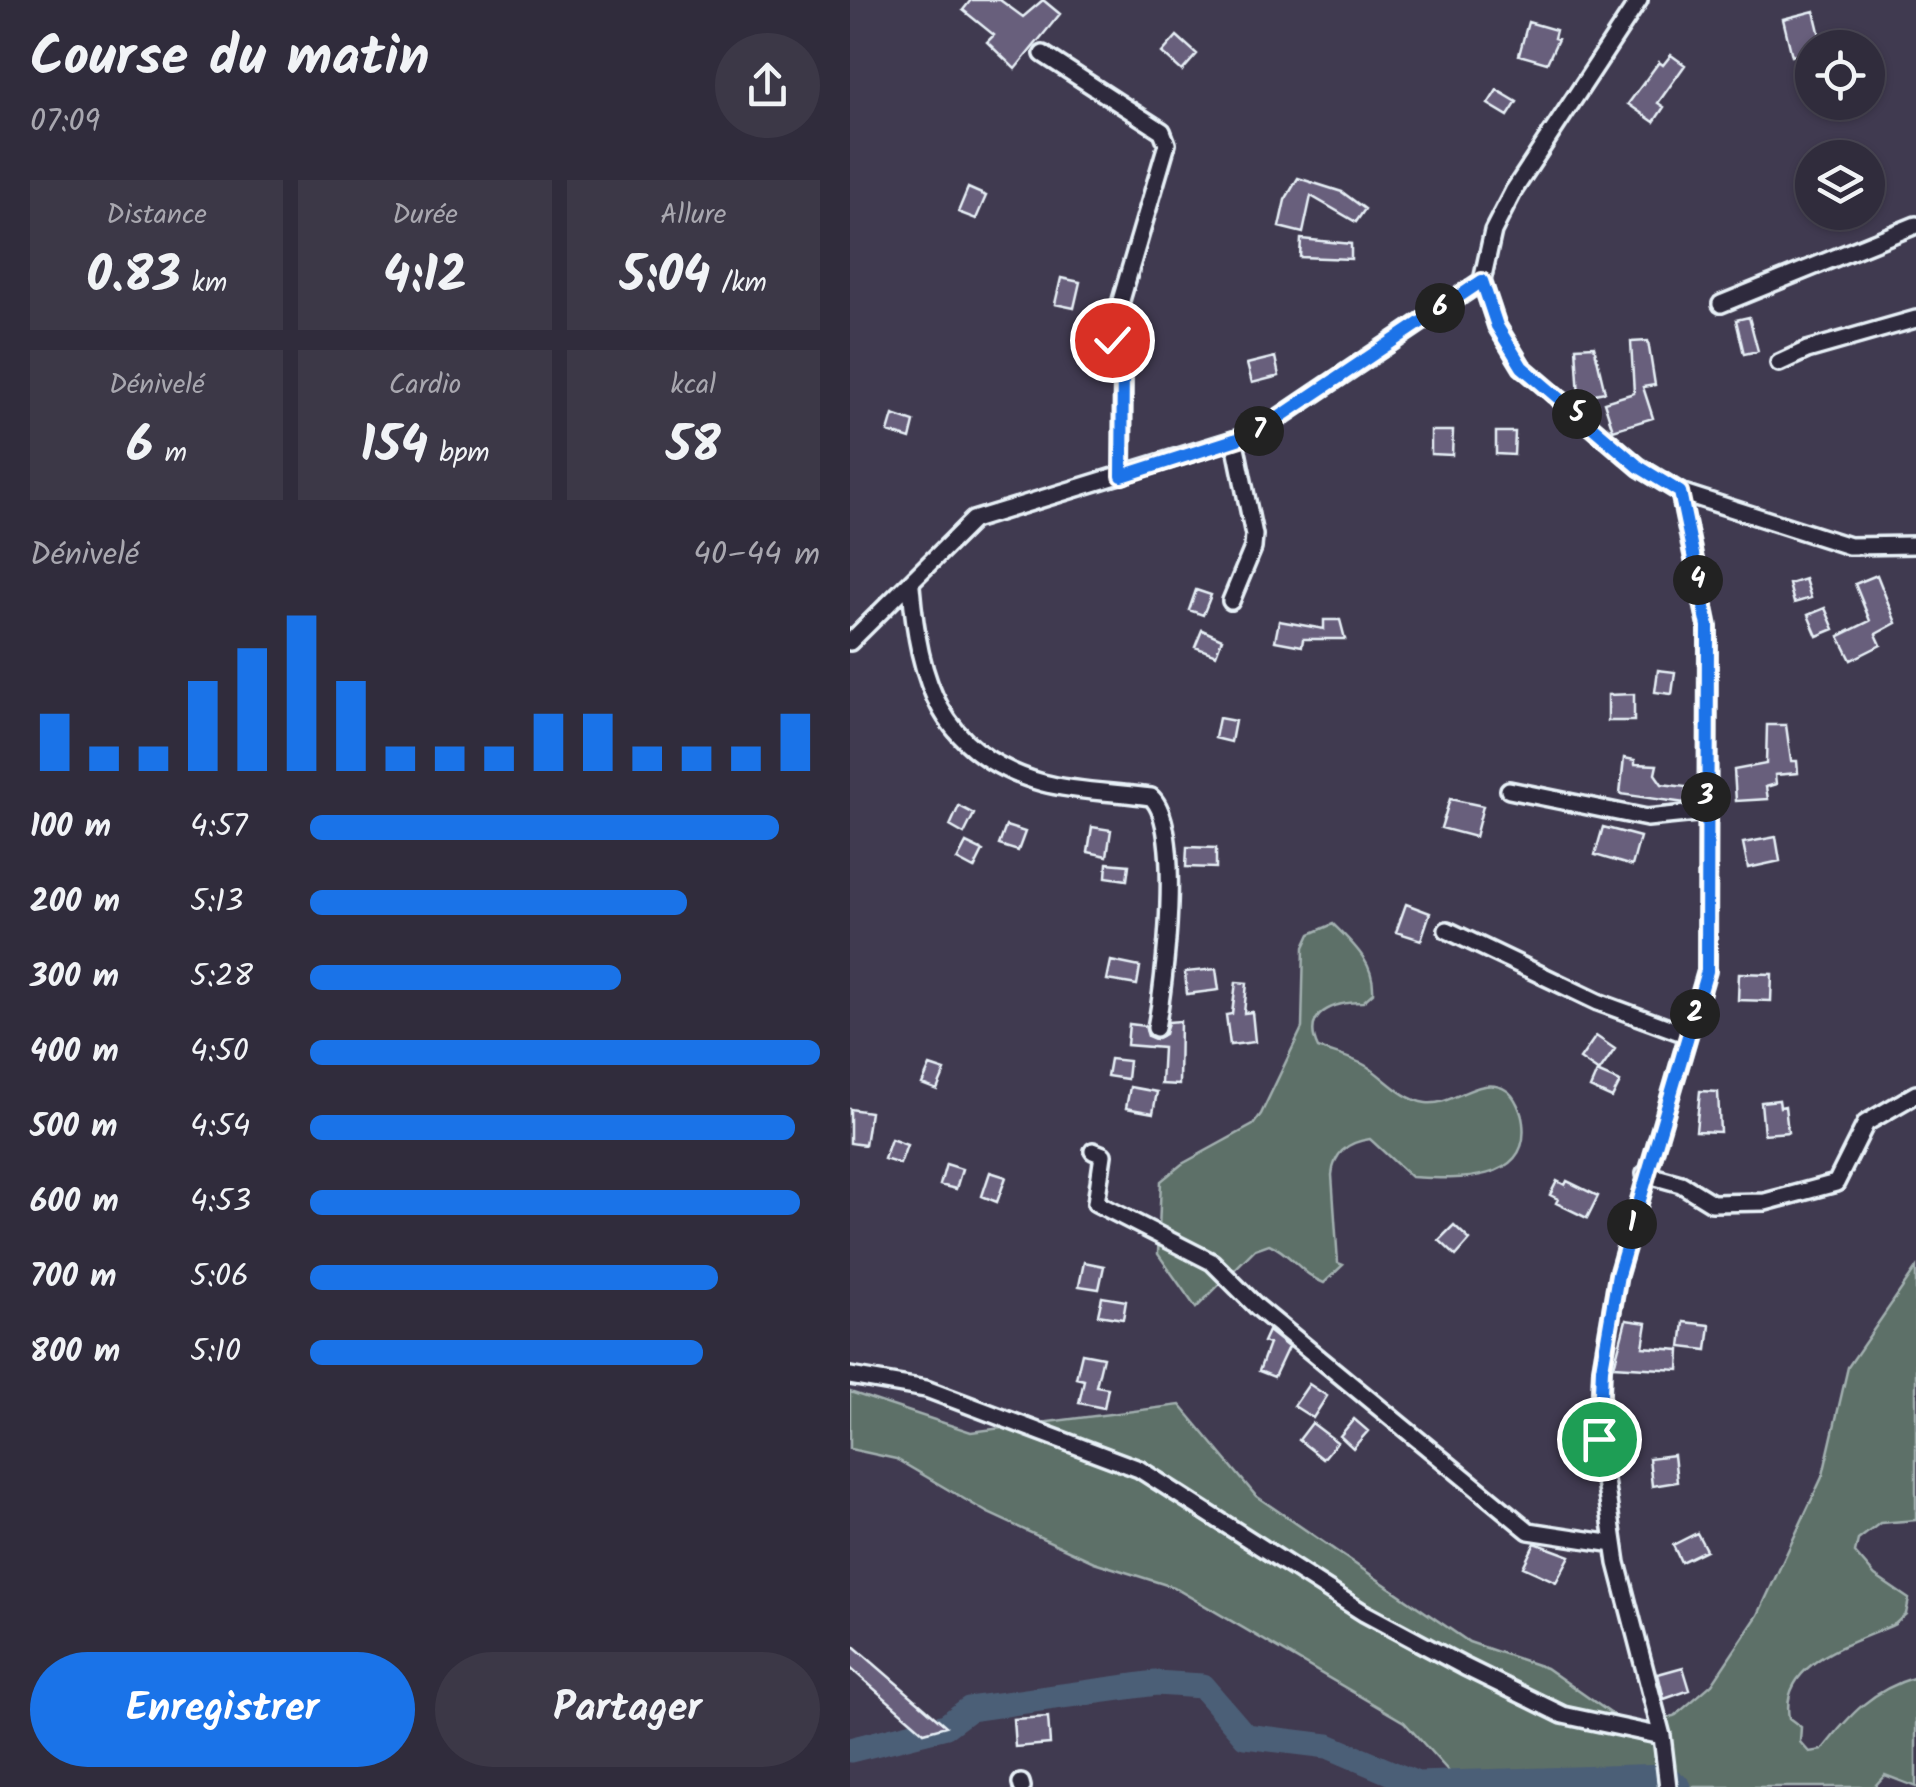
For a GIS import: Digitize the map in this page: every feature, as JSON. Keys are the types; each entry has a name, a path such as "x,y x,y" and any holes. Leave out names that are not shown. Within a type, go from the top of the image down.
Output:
{"street":[{"path":"1639,0 1514,190 1493,231 1482,281 1497,326 1522,367 1639,467 1680,492 1849,546 1916,546"},
{"path":"1043,54 1162,131 1168,144 1112,330 1123,366 1122,476"},
{"path":"1720,304 1916,225"},
{"path":"850,642 972,520 1256,433 1482,281"},
{"path":"1779,362 1824,344 1916,318"},
{"path":"1231,602 1254,548 1235,442"},
{"path":"1668,1787 1662,1736 1614,1544 1599,1439 1602,1368 1618,1275 1707,971 1708,626 1680,492"},
{"path":"910,586 916,652 926,682 948,720 968,743 997,764 1044,783 1151,797 1160,807 1168,856 1167,969 1156,1028"},
{"path":"1509,790 1647,818 1706,812"},
{"path":"1446,930 1598,1002 1688,1035"},
{"path":"1645,1174 1681,1184 1712,1203 1765,1202 1808,1193 1836,1183 1866,1123 1916,1094"},
{"path":"1092,1151 1103,1155 1096,1202 1212,1262 1257,1307 1529,1530 1614,1544"},
{"path":"850,1376 926,1389 1139,1469 1364,1613 1464,1668 1563,1715 1662,1736"}],"green space":[{"path":"1333,924 1366,963 1373,993 1363,1002 1332,1007 1317,1018 1314,1036 1318,1048 1362,1064 1402,1093 1426,1103 1486,1086 1506,1090 1521,1114 1522,1143 1514,1158 1501,1168 1446,1178 1411,1177 1370,1139 1349,1146 1339,1154 1332,1175 1338,1263 1343,1265 1324,1283 1269,1244 1255,1249 1196,1308 1158,1254 1161,1181 1182,1164 1253,1125 1261,1114 1302,1028 1304,947 1310,934"},
{"path":"1916,1268 1916,1520 1880,1523 1858,1540 1855,1553 1875,1576 1909,1599 1906,1614 1895,1624 1841,1647 1808,1668 1789,1698 1789,1718 1801,1727 1800,1742 1809,1752 1822,1750 1863,1705 1900,1682 1916,1677 1916,1787 1885,1775 1874,1787 1463,1787 1404,1722 1173,1587 1094,1562 988,1513 896,1459 850,1449 850,1392 971,1432 1180,1405 1256,1496 1469,1642 1546,1668 1636,1731 1676,1715 1712,1684 1758,1615 1823,1475 1848,1367"}],"building":[{"path":"971,0 1000,0 1023,17 1043,0 1060,14 1015,69 987,42 994,35 963,10"},
{"path":"1814,11 1819,30 1795,30 1795,55 1792,56 1783,19"},
{"path":"1528,22 1556,30 1554,38 1558,39 1547,63 1519,55"},
{"path":"1177,36 1197,54 1182,71 1162,53"},
{"path":"1671,55 1685,65 1658,103 1664,107 1654,122 1628,104 1659,62 1663,65"},
{"path":"1497,90 1517,102 1508,116 1488,104"},
{"path":"1298,178 1342,192 1365,209 1356,222 1311,196 1303,233 1279,227 1285,200"},
{"path":"968,188 986,196 976,219 958,212"},
{"path":"1301,239 1351,244 1351,259 1300,257"},
{"path":"1061,278 1080,282 1074,308 1055,304"},
{"path":"1749,317 1758,351 1744,354 1736,320"},
{"path":"1648,341 1655,385 1643,387 1653,418 1613,430 1604,402 1634,393 1631,342"},
{"path":"1594,346 1605,392 1579,397 1576,347"},
{"path":"1275,357 1279,376 1252,383 1247,364"},
{"path":"893,415 914,422 910,439 888,432"},
{"path":"1431,431 1453,431 1452,455 1431,454"},
{"path":"1496,432 1515,432 1514,455 1496,454"},
{"path":"1877,575 1896,623 1876,634 1881,645 1851,660 1839,636 1870,621 1855,584"},
{"path":"1805,579 1811,598 1794,603 1789,584"},
{"path":"1196,590 1211,595 1203,615 1189,610"},
{"path":"1825,608 1834,629 1817,636 1808,615"},
{"path":"1324,620 1340,620 1345,639 1303,639 1302,646 1275,641 1279,621 1324,629"},
{"path":"1202,630 1222,639 1216,655 1195,647"},
{"path":"1658,670 1675,672 1672,694 1655,692"},
{"path":"1634,694 1634,721 1608,721 1608,695"},
{"path":"1219,718 1235,721 1231,742 1215,738"},
{"path":"1767,725 1786,725 1791,761 1797,761 1798,773 1775,775 1776,784 1766,787 1768,799 1736,801 1734,770 1766,764"},
{"path":"1624,758 1635,760 1635,764 1657,765 1655,774 1662,784 1686,787 1685,803 1620,794"},
{"path":"1450,799 1483,806 1475,837 1441,828"},
{"path":"959,806 974,814 964,834 950,826"},
{"path":"1006,826 1025,832 1018,851 999,845"},
{"path":"1092,827 1111,830 1107,856 1088,852"},
{"path":"1603,827 1640,837 1632,866 1595,855"},
{"path":"1776,837 1780,861 1748,868 1743,843"},
{"path":"966,843 983,851 974,869 957,860"},
{"path":"1187,847 1216,848 1216,868 1186,867"},
{"path":"1107,863 1129,865 1127,880 1106,877"},
{"path":"1406,904 1430,913 1421,940 1396,932"},
{"path":"1111,961 1140,967 1137,985 1107,980"},
{"path":"1216,969 1219,990 1187,994 1185,972"},
{"path":"1739,973 1772,974 1771,1001 1738,1000"},
{"path":"1236,982 1247,983 1244,1013 1252,1012 1255,1042 1230,1045 1226,1015 1232,1014"},
{"path":"1180,1021 1179,1085 1161,1084 1163,1048 1127,1045 1129,1024 1145,1026 1148,1036 1155,1039 1165,1034 1168,1022"},
{"path":"1596,1036 1615,1049 1599,1072 1580,1059"},
{"path":"1110,1059 1129,1061 1127,1079 1107,1076"},
{"path":"930,1066 945,1071 937,1090 922,1084"},
{"path":"1597,1072 1620,1082 1612,1098 1590,1088"},
{"path":"1130,1087 1157,1092 1153,1113 1126,1108"},
{"path":"1700,1091 1718,1092 1720,1132 1696,1131"},
{"path":"1779,1100 1780,1107 1785,1106 1788,1132 1764,1134 1761,1102"},
{"path":"850,1109 870,1112 865,1145 850,1143"},
{"path":"891,1139 907,1145 900,1164 884,1159"},
{"path":"946,1164 962,1169 956,1189 940,1185"},
{"path":"990,1172 1006,1177 997,1202 982,1196"},
{"path":"1557,1181 1565,1185 1567,1181 1598,1196 1587,1218 1556,1203 1558,1199 1550,1195"},
{"path":"1454,1225 1470,1240 1456,1256 1439,1240"},
{"path":"1084,1262 1104,1266 1099,1289 1079,1286"},
{"path":"1102,1297 1126,1301 1123,1319 1098,1315"},
{"path":"1626,1320 1647,1323 1643,1347 1680,1350 1679,1370 1614,1366"},
{"path":"1684,1322 1710,1325 1707,1350 1681,1347"},
{"path":"1268,1331 1288,1347 1274,1377 1259,1371 1269,1344 1263,1342"},
{"path":"1082,1353 1103,1357 1096,1386 1108,1388 1104,1408 1079,1403 1084,1380 1076,1378"},
{"path":"1309,1384 1327,1396 1313,1418 1294,1406"},
{"path":"1354,1419 1368,1431 1353,1448 1340,1436"},
{"path":"1312,1423 1337,1442 1323,1459 1299,1440"},
{"path":"1674,1455 1677,1482 1652,1486 1649,1458"},
{"path":"1697,1533 1706,1550 1681,1562 1673,1545"},
{"path":"1535,1543 1570,1556 1556,1582 1523,1567"},
{"path":"850,1643 946,1726 924,1732 850,1668"},
{"path":"1683,1667 1690,1690 1664,1699 1658,1674"},
{"path":"1048,1717 1050,1744 1015,1747 1013,1719"}],"waterway":[{"path":"850,1750 946,1726 969,1709 1156,1683 1202,1686 1245,1736 1328,1746 1417,1784 1665,1776 1679,1787"}],"route":[{"path":"1112,340 1123,366 1122,476 1256,433 1342,371 1482,281 1497,326 1522,367 1639,467 1680,492 1708,626 1707,971 1618,1275 1602,1368 1599,1439"}]}
